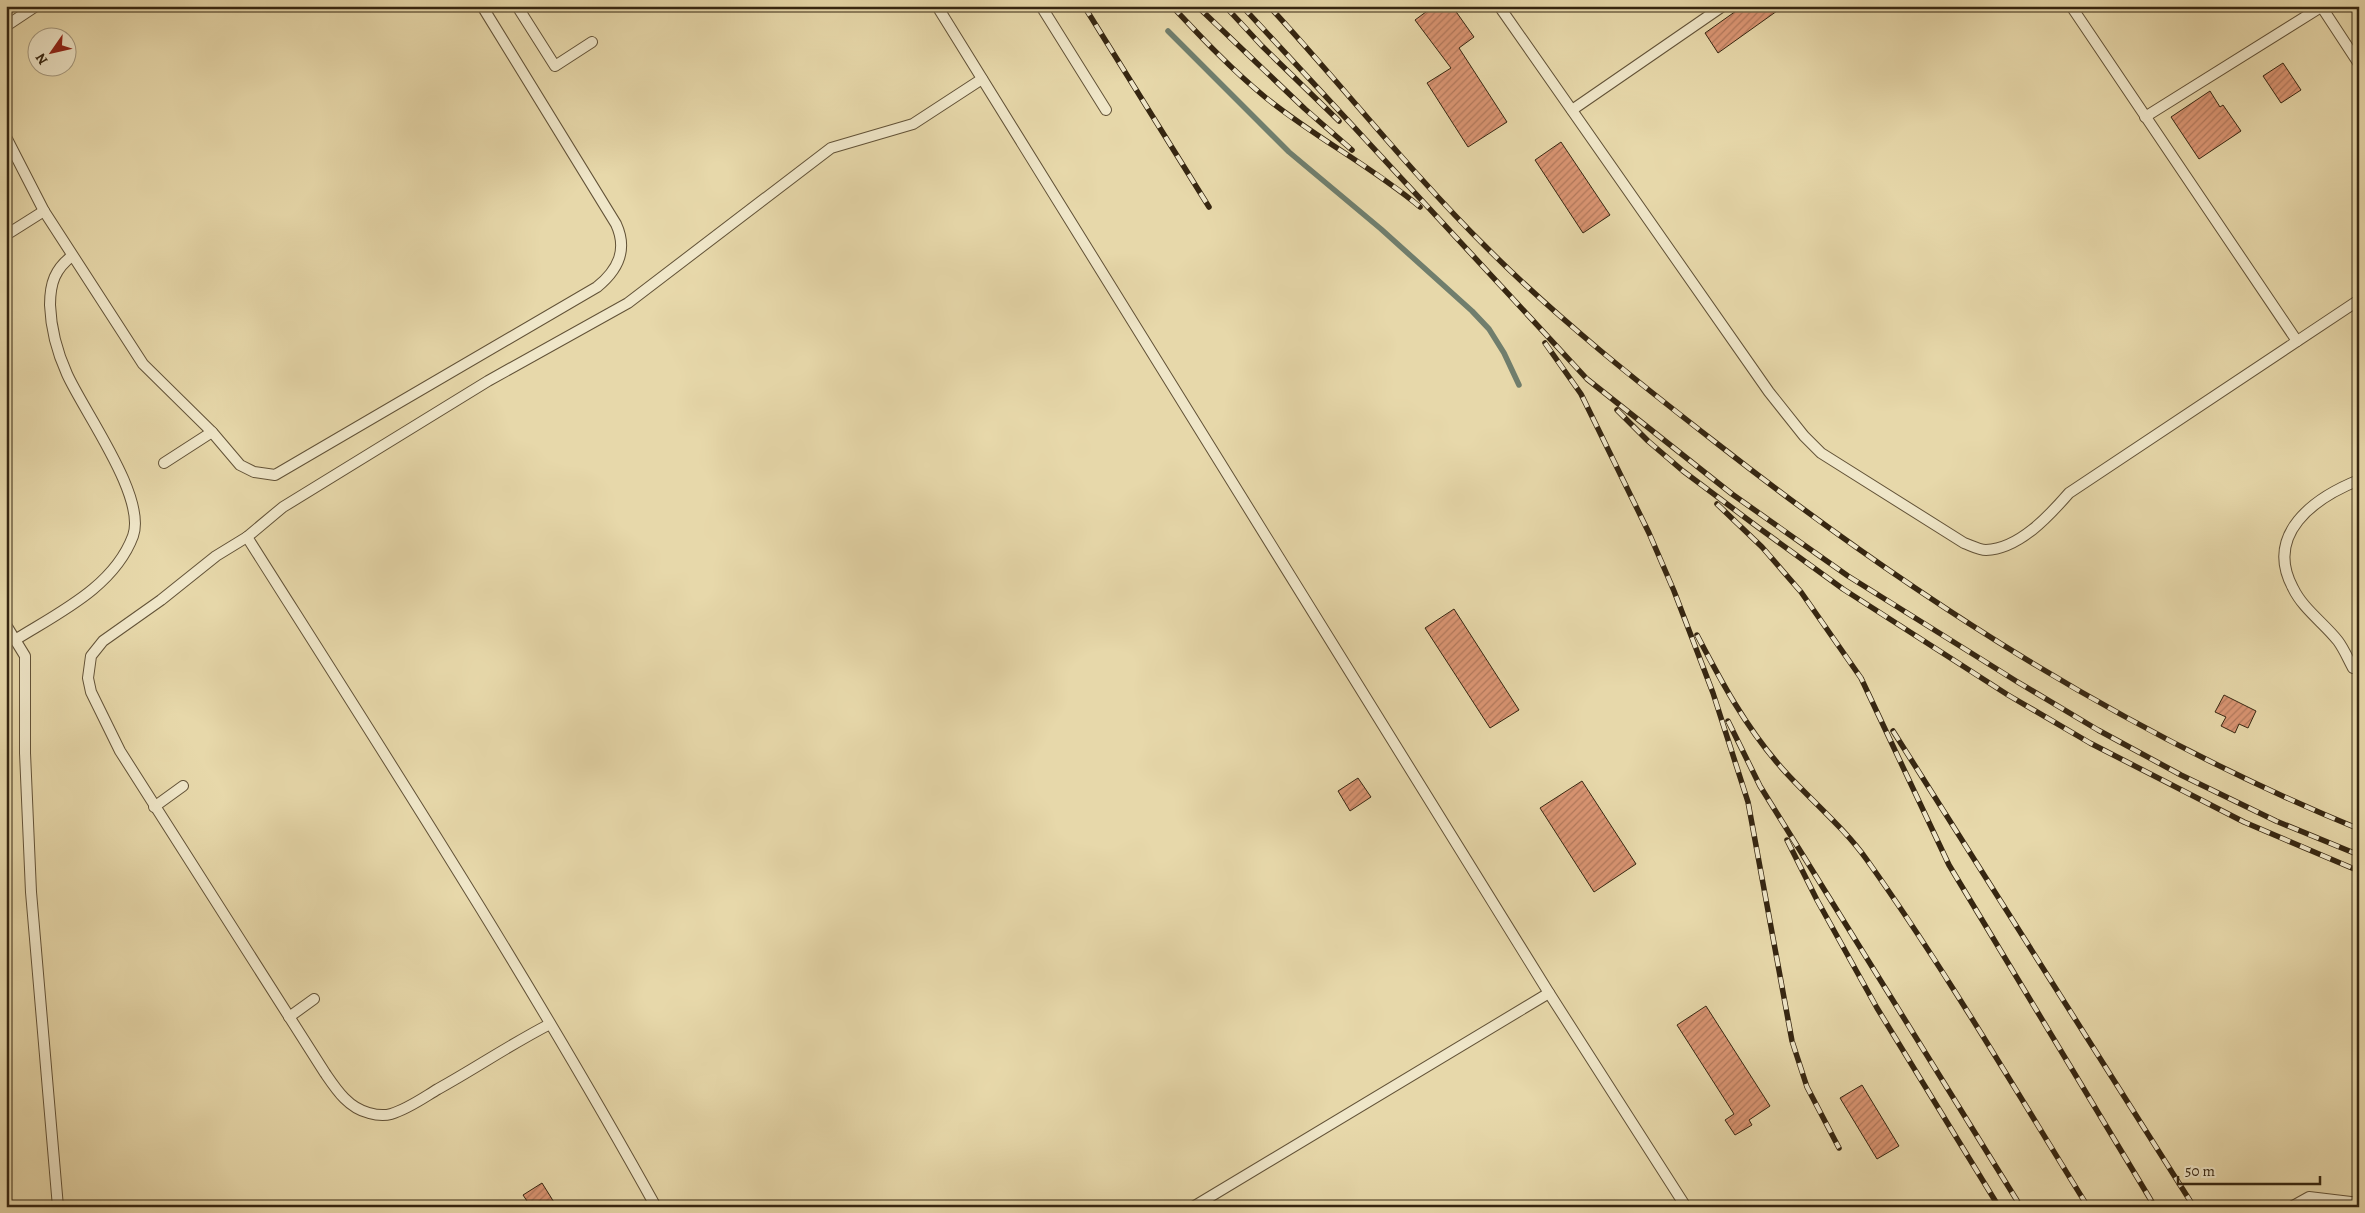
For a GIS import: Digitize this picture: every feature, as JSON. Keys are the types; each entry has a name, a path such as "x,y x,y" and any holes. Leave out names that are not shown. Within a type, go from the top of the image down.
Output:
{"lane":[{"path":"6,26 36,6"},
{"path":"6,137 44,211 143,364 212,432 233,459 245,468 266,475 284,471 597,287 606,280 618,264 622,244 616,224 482,6"},
{"path":"517,6 555,66 592,42"},
{"path":"937,6 1549,993 1686,1207"},
{"path":"1041,6 1106,110"},
{"path":"1499,6 1768,392 1804,436 1822,453 1964,543 1984,550 1999,548 2017,540 2050,515 2069,493 2359,300"},
{"path":"1572,110 1723,6"},
{"path":"2071,6 2297,342"},
{"path":"2145,117 2321,7 2359,64"},
{"path":"550,1024 514,1042 476,1068 405,1108 381,1115 359,1110 336,1090 154,808 120,752 97,707 88,678 91,656 103,640 161,600 216,556 246,537 283,507 488,381 628,303 830,148 913,124 982,79"},
{"path":"6,235 44,211"},
{"path":"16,640 90,592 119,560 134,534 135,512 124,482 68,375 54,339 50,311 53,277 61,264 72,256"},
{"path":"164,463 212,432"},
{"path":"2353,668 2339,642 2312,614 2293,589 2287,574 2285,556 2288,538 2294,523 2306,509 2345,485 2359,480"},
{"path":"246,537 410,794 597,1101 656,1207"},
{"path":"6,624 25,656 25,753 31,892 58,1207"},
{"path":"154,808 183,786"},
{"path":"1193,1207 1549,993"},
{"path":"289,1017 314,999"},
{"path":"2291,1207 2300,1201 2318,1197 2359,1203"}],"building":[{"path":"1434,6 1452,6 1474,37 1459,48 1507,122 1468,147 1427,83 1451,68 1415,20"},
{"path":"1743,6 1784,6 1718,53 1705,33"},
{"path":"2283,63 2301,90 2281,103 2263,76"},
{"path":"2210,91 2220,107 2223,105 2241,131 2199,159 2171,117"},
{"path":"1561,142 1610,215 1583,233 1535,160"},
{"path":"1454,609 1519,710 1490,728 1425,628"},
{"path":"2224,695 2256,711 2248,728 2239,724 2235,733 2221,726 2226,717 2215,712"},
{"path":"1358,778 1371,797 1350,811 1338,791"},
{"path":"1582,781 1636,864 1594,892 1540,808"},
{"path":"1706,1006 1770,1106 1749,1120 1752,1125 1735,1135 1725,1120 1734,1114 1677,1025"},
{"path":"1862,1085 1899,1146 1877,1159 1840,1098"},
{"path":"542,1183 557,1207 531,1207 523,1195"}],"waterway":[{"path":"1168,31 1289,152 1381,229 1472,311 1489,329 1504,353 1519,385"}],"railway":[{"path":"1084,6 1209,207"},
{"path":"1172,6 1229,64 1265,97 1284,112 1382,178 1420,207"},
{"path":"1197,6 1305,109 1352,150"},
{"path":"1225,6 1262,46 1339,121"},
{"path":"1242,6 1587,379 1732,494 1848,576 2098,730 2181,775 2276,821 2359,855"},
{"path":"1269,6 1431,189 1514,275 1629,374 1794,502 1869,557 1947,609 2026,659 2106,706 2189,751 2273,792 2359,829"},
{"path":"1545,343 1581,394 1649,533 1674,591 1713,693 1748,802 1792,1041 1807,1087 1839,1148"},
{"path":"1617,410 1648,441 1683,471 1759,528 1843,589 2008,695 2090,743 2244,822 2359,871"},
{"path":"1717,504 1762,547 1801,592 1861,678 1949,865 2155,1207"},
{"path":"1697,635 1725,686 1767,751 1857,847 1896,902 1980,1032 2088,1207"},
{"path":"1728,721 1760,786 2021,1207"},
{"path":"1893,731 2194,1207"},
{"path":"1787,840 1817,900 1877,1008 1999,1207"}]}
